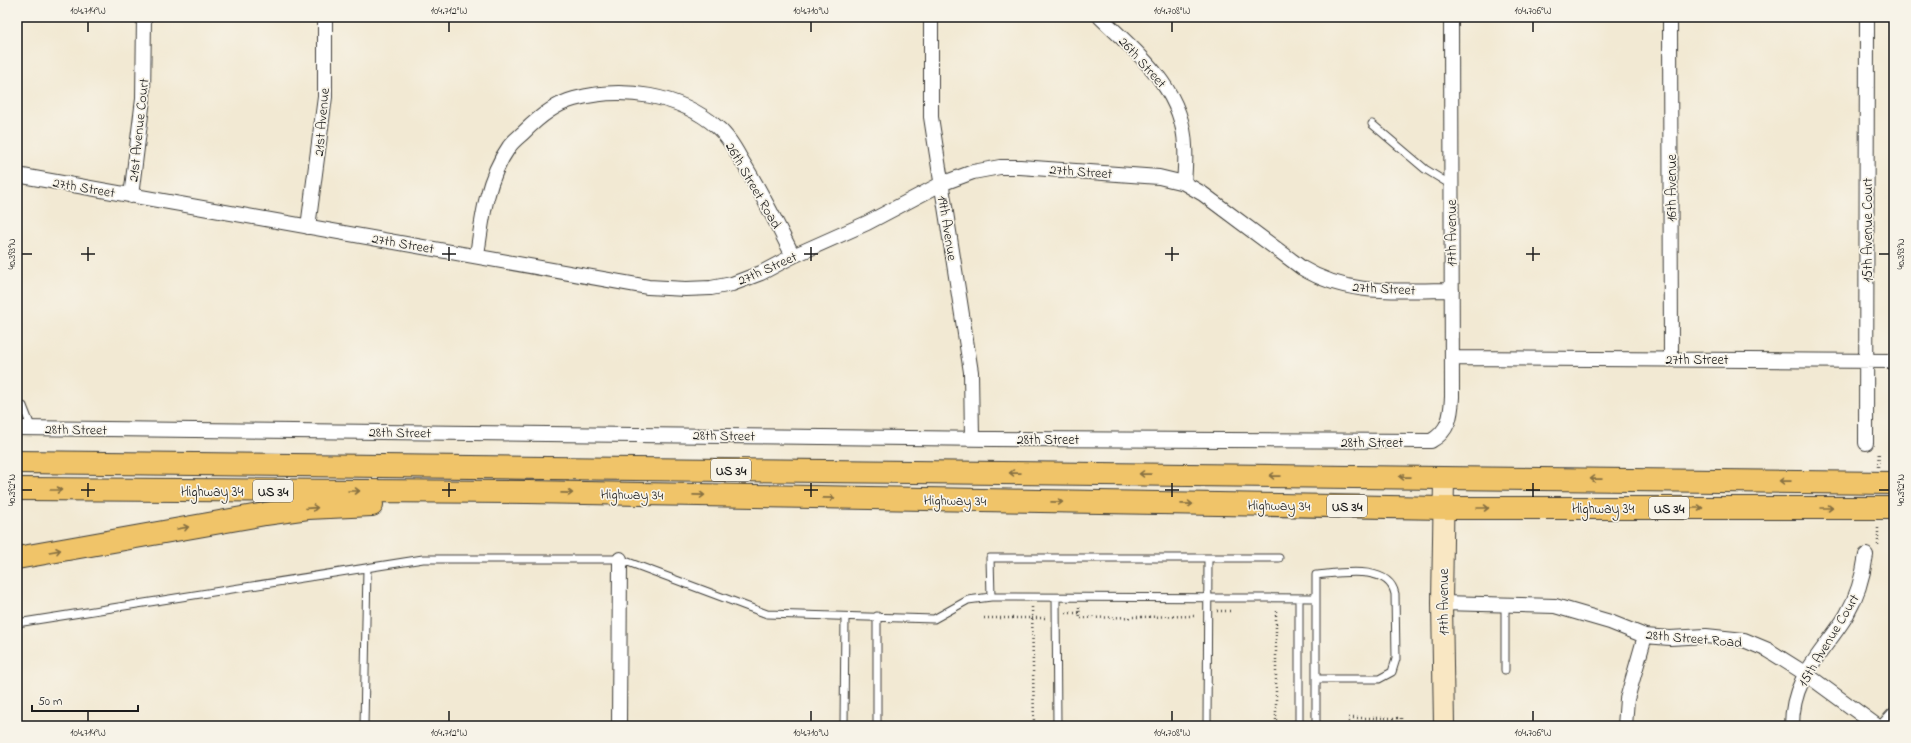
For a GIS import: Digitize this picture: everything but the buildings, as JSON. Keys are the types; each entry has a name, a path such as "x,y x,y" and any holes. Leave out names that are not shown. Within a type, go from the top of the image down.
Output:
{"highway":[{"name":"Highway 34","path":"17,462 1444,478 1886,476"},
{"name":"Highway 34","path":"17,489 528,492 1444,508 1894,508"},
{"path":"17,558 265,514 308,508 433,502 528,492"}],"main road":[{"name":"17th Avenue","path":"1444,478 1442,603 1444,726"}],"street":[{"name":"21st Avenue Court","path":"131,196 143,99 144,17"},
{"name":"21st Avenue","path":"308,227 325,97 325,17"},
{"name":"19th Avenue","path":"931,17 931,117 971,372 972,438"},
{"name":"26th Street","path":"1100,17 1152,68 1171,95 1178,110 1185,145 1184,183"},
{"name":"17th Avenue","path":"1431,441 1440,436 1446,429 1450,419 1452,358 1451,17"},
{"name":"16th Avenue","path":"1670,17 1671,359"},
{"name":"15th Avenue Court","path":"1866,443 1867,17"},
{"name":"26th Street Road","path":"477,256 487,196 509,146 536,120 552,109 573,99 629,94 668,100 694,111 718,128 730,141 794,256"},
{"name":"27th Street","path":"17,175 648,287 686,289 711,288 732,284 761,273 794,256 867,223 941,184 987,168 1020,167 1159,177 1184,183 1203,194 1302,268 1317,277 1339,285 1362,289 1452,290"},
{"name":"27th Street","path":"1452,358 1894,361"},
{"name":"28th Street","path":"17,428 972,438 1431,441"},
{"name":"15th Avenue Court","path":"1792,726 1796,693 1806,674 1846,616 1857,593 1864,571 1866,555"},
{"path":"620,558 620,726"},
{"name":"28th Street Road","path":"1442,603 1555,606 1610,622 1645,636 1670,638 1706,636 1744,640 1768,650 1806,674 1877,726"},
{"path":"1625,726 1628,699 1645,636"},
{"path":"1884,726 1894,715"}],"lane":[{"path":"1372,124 1425,169 1451,185"},
{"path":"17,406 23,406 32,429"},
{"path":"17,623 423,560 620,558 767,614 934,618 968,600 991,597 1316,598"},
{"path":"991,597 990,558 1279,558"},
{"path":"1207,726 1208,558"},
{"path":"364,726 367,568"},
{"path":"1316,679 1379,680 1392,672 1396,659 1395,594 1394,587 1389,581 1381,576 1363,573 1316,575 1316,598 1316,679 1316,726"},
{"path":"1056,598 1057,726"},
{"path":"1298,598 1299,726"},
{"path":"1505,605 1505,670"},
{"path":"877,616 877,726"},
{"path":"844,726 845,617"}],"path":[{"path":"1879,451 1886,476"},
{"path":"1032,607 1034,726"},
{"path":"1079,607 1080,618 1196,616"},
{"path":"1216,612 1230,611"},
{"path":"1276,611 1276,726"},
{"path":"1065,613 1080,613"},
{"path":"984,618 1045,618"},
{"path":"1349,726 1349,718 1401,718 1401,726"}]}
